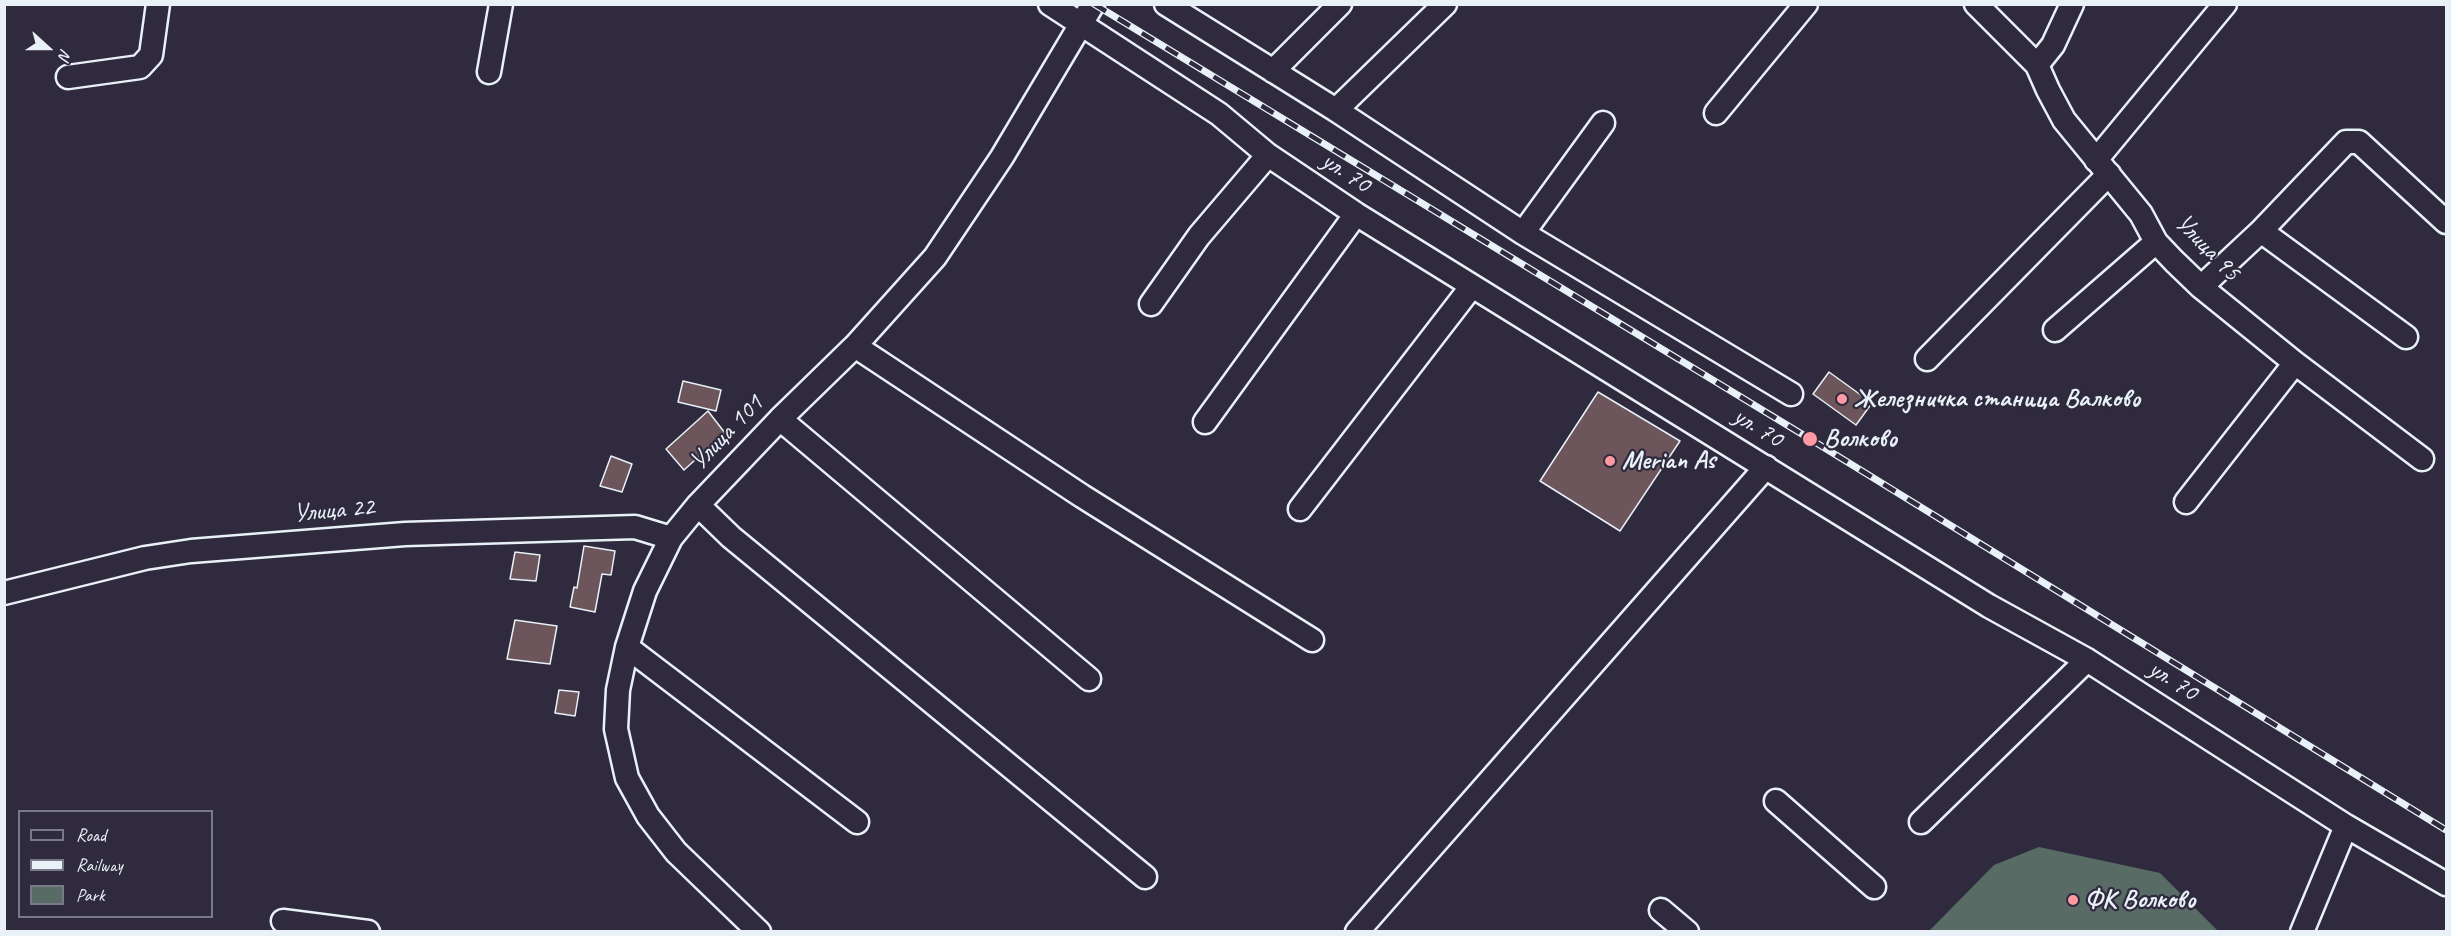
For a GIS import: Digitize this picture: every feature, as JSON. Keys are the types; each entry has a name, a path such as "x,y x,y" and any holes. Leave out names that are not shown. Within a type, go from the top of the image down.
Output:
{"street":[{"path":"68,77 140,68 151,55 158,4"},
{"path":"489,72 501,4"},
{"name":"ул. 70","path":"1050,4 1080,26 1158,73 1210,108 1268,155 1356,214 1989,606 2087,660 2346,826 2446,884"},
{"name":"Улица 101","path":"759,932 676,852 648,816 627,777 616,729 618,690 627,647 645,591 671,538 698,505 780,419 855,346 935,257 1002,157 1093,4"},
{"path":"1166,4 1336,110 1523,233 1791,394"},
{"path":"1274,71 1340,4"},
{"path":"1336,110 1445,4"},
{"path":"1716,113 1806,4"},
{"name":"Улица 95","path":"1976,4 2037,65 2064,120 2141,214 2156,242 2201,287 2295,363 2422,459"},
{"path":"2037,65 2053,45 2072,4"},
{"path":"1927,359 2102,167 2225,4"},
{"path":"1523,233 1603,123"},
{"path":"2201,287 2261,231 2346,142 2359,142 2446,222"},
{"path":"1151,304 1199,236 1268,155"},
{"path":"1205,422 1356,214"},
{"path":"2261,231 2406,337"},
{"path":"2055,330 2156,242"},
{"path":"1300,509 1472,286"},
{"path":"855,346 1082,496 1312,640"},
{"path":"2186,502 2295,363"},
{"path":"780,419 1089,679"},
{"path":"1357,932 1766,467"},
{"path":"698,505 730,537 1145,877"},
{"name":"Улица 22","path":"4,593 145,558 191,551 405,534 635,527 671,538"},
{"path":"627,647 857,822"},
{"path":"1921,822 2087,660"},
{"path":"1776,801 1874,887"},
{"path":"2302,932 2346,826"},
{"path":"1661,910 1687,932"},
{"path":"283,921 369,932"}],"green space":[{"name":"ФК Волково","path":"2039,847 2160,873 2218,931 1929,931 1994,865"}],"building":[{"name":"Железничка станица Валково","path":"1829,372 1872,403 1856,425 1813,394"},
{"path":"683,381 721,390 716,411 678,402"},
{"name":"Merian As","path":"1598,392 1680,441 1620,531 1540,481"},
{"path":"708,411 725,433 684,470 666,449"},
{"path":"611,456 632,464 622,492 600,486"},
{"path":"584,546 615,551 611,575 602,574 595,612 570,607 574,587 577,588"},
{"path":"515,552 540,555 536,581 510,579"},
{"path":"515,620 557,626 550,664 507,659"},
{"path":"559,690 579,692 575,716 555,713"}],"railway":[{"path":"1094,4 1810,439 2446,830"}],"place":[{"name":"Железничка станица Валково","path":"1842,399"},
{"name":"Волково","path":"1810,439"},
{"name":"Merian As","path":"1610,461"},
{"name":"ФК Волково","path":"2073,900"}]}
